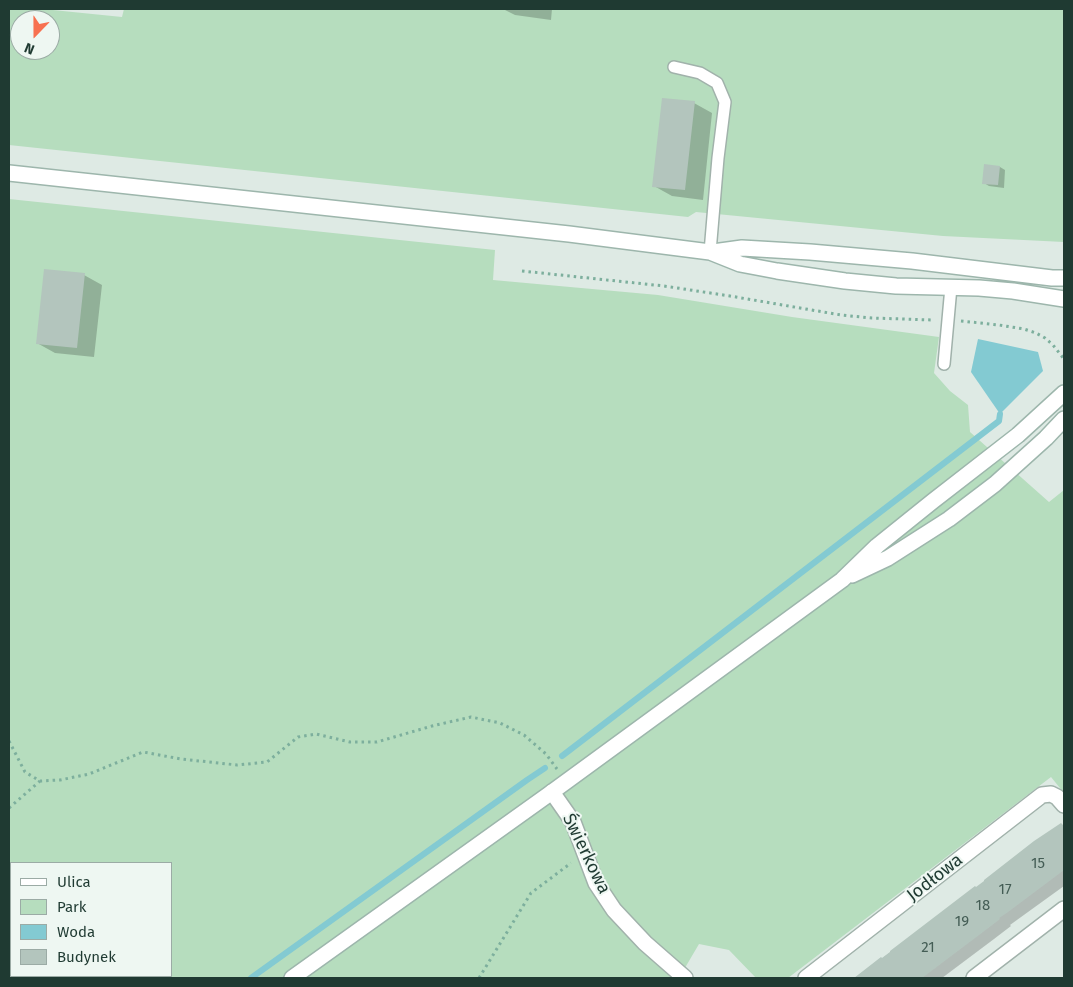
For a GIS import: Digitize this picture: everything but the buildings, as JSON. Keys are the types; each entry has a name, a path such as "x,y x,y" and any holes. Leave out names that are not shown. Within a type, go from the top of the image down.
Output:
{"main road":[{"path":"9,173 568,234 710,252 742,248 810,252 1064,278"},
{"path":"710,252 740,264 845,281 896,286 1013,290 1064,299"},
{"path":"292,978 552,792 842,580 877,546 1018,435 1064,393"},
{"path":"842,580 888,558 949,519 995,484 1064,419"},
{"name":"Świerkowa","path":"552,792 573,822 596,883 614,910 645,943 685,978"},
{"name":"Jodłowa","path":"806,978 1042,795 1051,794 1057,797 1064,805"},
{"path":"974,978 1064,909"}],"lane":[{"path":"674,67 700,73 717,83 724,102 710,252"},
{"path":"944,364 951,287"}],"path":[{"path":"522,271 664,286 841,315 872,318 948,320 998,325 1030,331 1045,338 1064,359"},
{"path":"9,741 26,772 40,781 60,780 89,774 143,752 237,766 267,762 298,737 316,734 350,742 377,742 471,717 508,727 524,735 546,754"},
{"path":"9,808 40,781"},
{"path":"479,978 531,893 585,853"}],"green space":[{"path":"9,9 53,10 10,10 10,60 60,60 60,11 122,17 124,9 1064,9 1064,242 943,236 696,212 688,217 9,145"},
{"path":"9,199 495,250 493,280 658,295 792,317 939,337 934,373 950,391 968,405 970,432 1049,502 1064,490 1064,793 1051,777 788,978 756,978 729,950 699,944 679,978 9,978"}],"water":[{"path":"978,339 1038,352 1043,371 1000,414 971,372"}],"waterway":[{"path":"562,756 999,421 1000,414"},
{"path":"251,978 545,768"}]}
